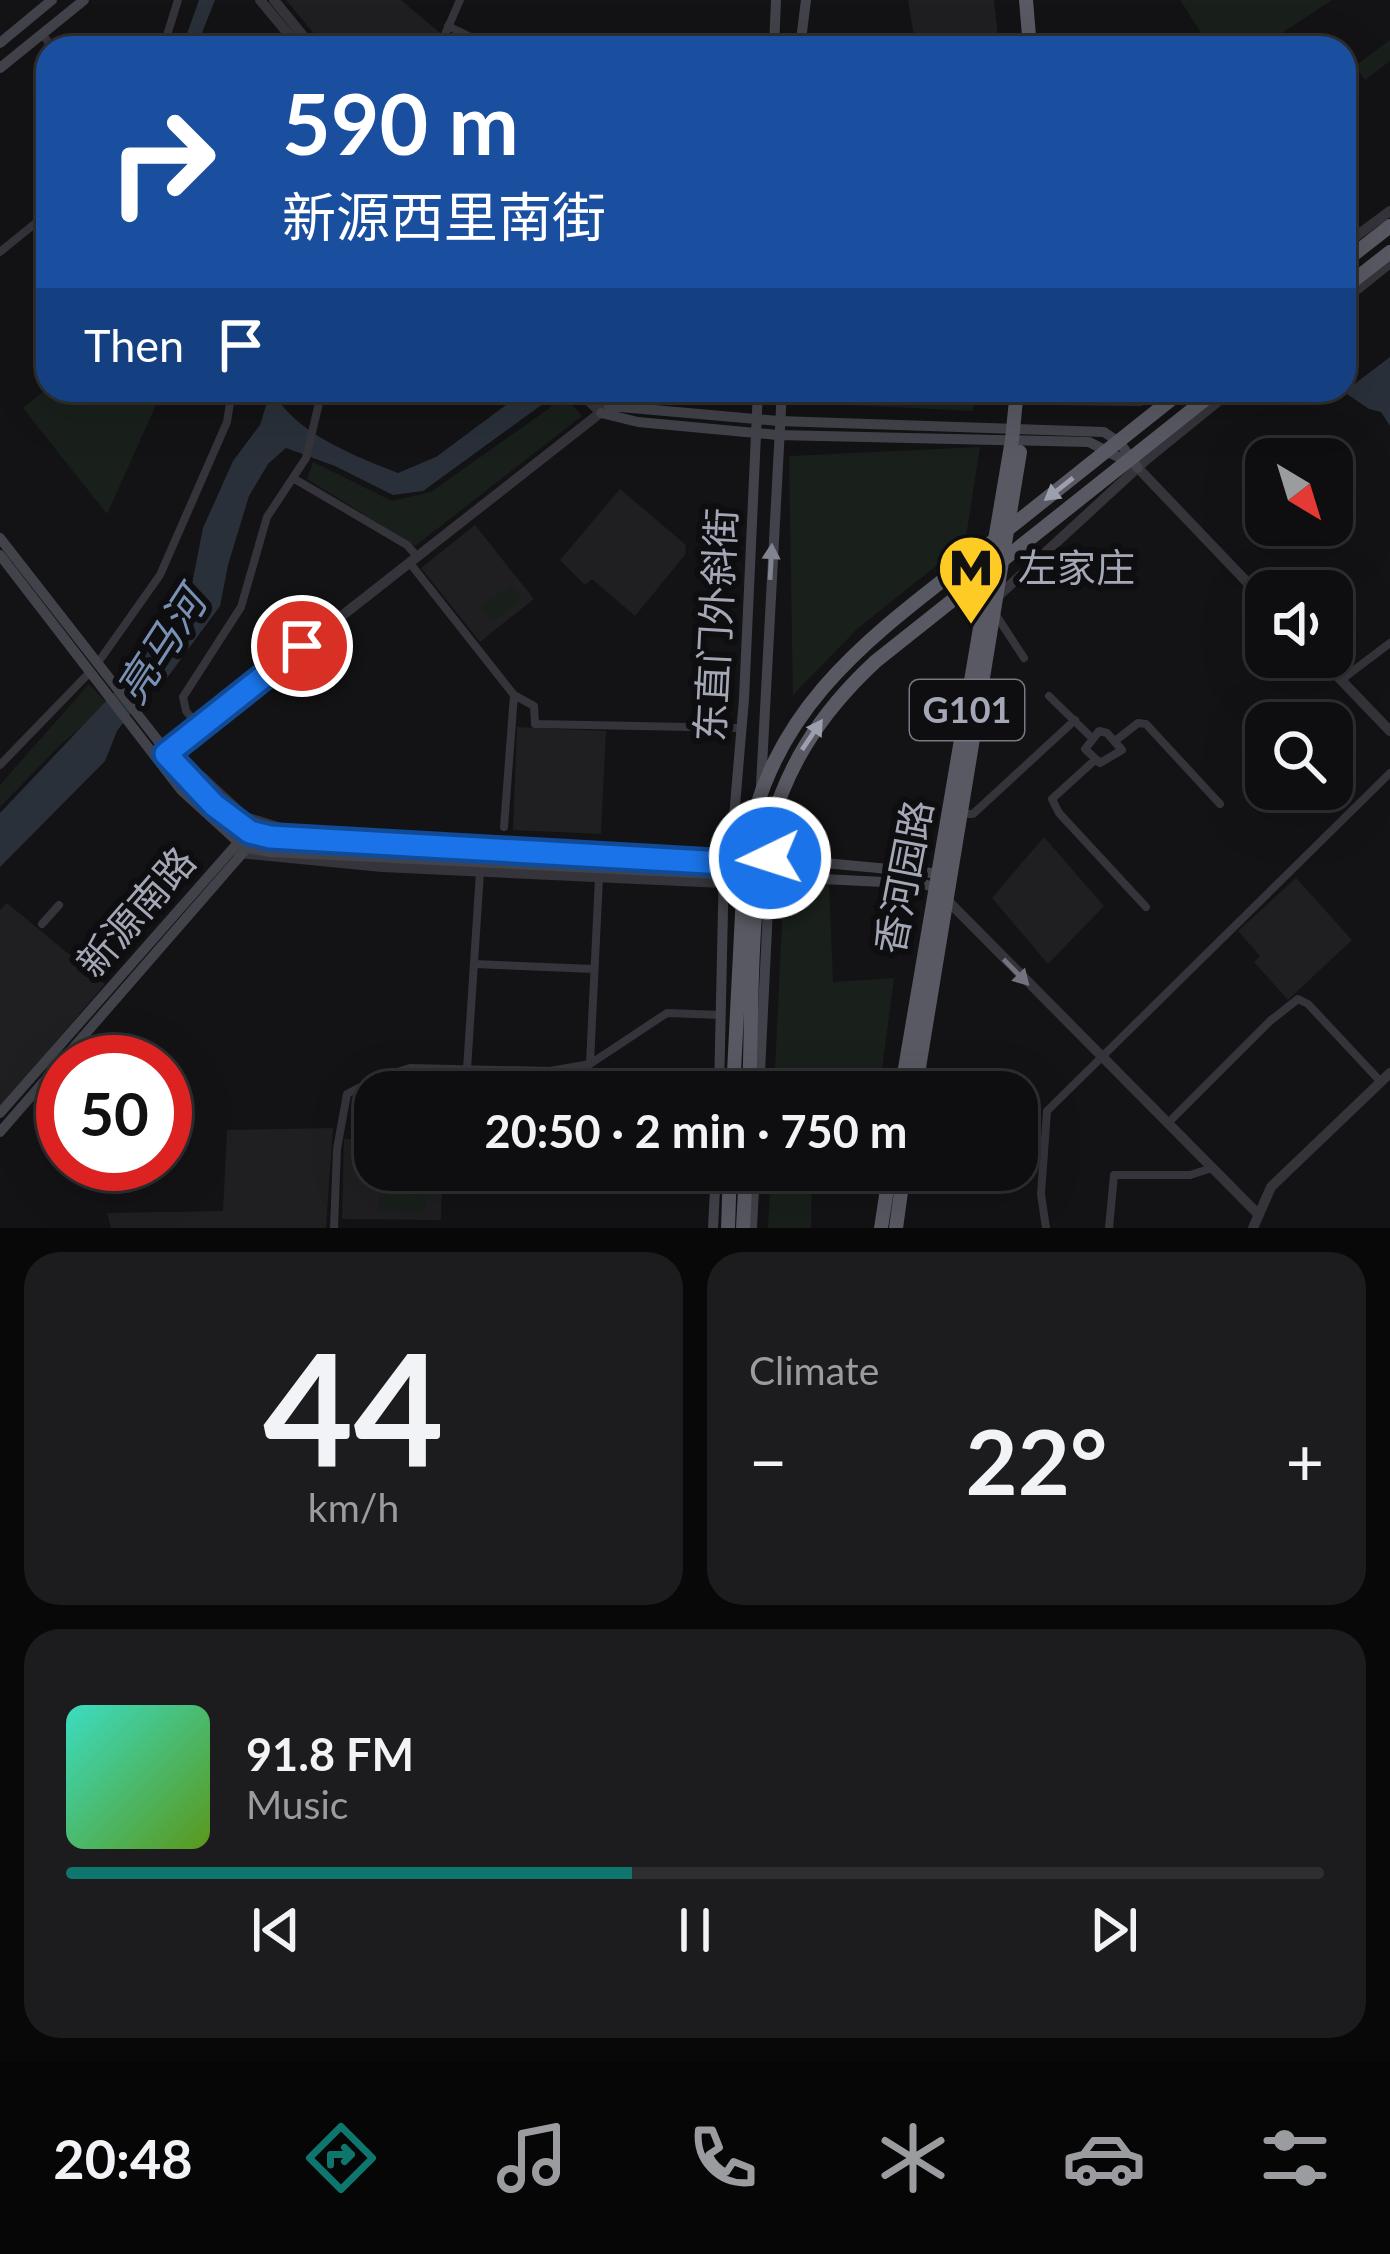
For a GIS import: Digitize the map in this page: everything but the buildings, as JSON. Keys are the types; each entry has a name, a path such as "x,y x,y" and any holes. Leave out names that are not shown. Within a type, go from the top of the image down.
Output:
{"highway":[{"path":"1021,36 1022,0"},
{"path":"1022,0 1028,36"},
{"path":"1356,253 1390,226"},
{"path":"1356,279 1390,252"},
{"name":"香河园路","path":"919,1071 947,901 942,879 962,814 994,604 1019,428 1017,402"},
{"name":"香河园路","path":"905,1071 1024,402"},
{"path":"735,1071 748,837 766,781 799,718 854,653 1168,402"},
{"path":"750,1071 761,862 776,802 810,736 876,661 1201,402"},
{"path":"728,1228 729,1191"},
{"path":"746,1191 747,1228"},
{"path":"881,1228 887,1191"},
{"path":"896,1228 901,1191"}],"main road":[{"path":"0,43 52,0"},
{"path":"40,36 84,0"},
{"path":"774,36 776,1 806,1 802,36"},
{"path":"0,68 36,39"},
{"name":"东直门外斜街","path":"720,1071 724,868 741,728 757,402"},
{"name":"东直门外斜街","path":"760,1071 770,858 760,804 781,402"},
{"path":"598,403 638,422 1019,428 1089,442 1138,468"},
{"path":"756,425 778,435 1019,428"},
{"path":"0,538 93,668"},
{"path":"0,555 106,684 205,816 239,848 293,854 724,868 770,858 942,879"},
{"path":"138,727 214,805 250,832 295,841 923,884 942,879"},
{"name":"新源南路","path":"0,1132 250,832"},
{"name":"新源南路","path":"0,1114 239,848"},
{"path":"713,1228 715,1191"},
{"path":"747,1228 752,1191"}],"street":[{"path":"167,36 178,0"},
{"path":"260,0 290,36"},
{"path":"274,0 304,36"},
{"path":"444,36 460,0"},
{"path":"448,26 468,36"},
{"path":"1356,235 1390,211"},
{"path":"0,251 36,222"},
{"path":"1356,290 1390,262"},
{"path":"0,765 93,668 160,574 227,422 230,402"},
{"path":"199,728 186,711 183,697 241,607 267,517 306,458 320,402"},
{"path":"1024,658 994,604 1138,468 1218,402"},
{"path":"598,403 166,754 201,776 244,817 294,832 724,868"},
{"path":"1138,468 1245,580"},
{"path":"292,478 407,544 412,558 514,695 534,706 535,724 741,728"},
{"path":"1390,643 1341,680 1390,731"},
{"path":"504,827 514,695"},
{"path":"1049,696 1093,739"},
{"path":"962,814 973,814 1075,720"},
{"path":"1115,741 1138,723 1146,724 1220,804"},
{"path":"1099,731 1115,741 1122,750 1100,763 1085,749 1099,731"},
{"path":"1096,760 1052,799 1059,813 1146,907"},
{"path":"1046,1228 1041,1194 1047,1111 1390,772"},
{"path":"239,848 483,872 598,877 724,868"},
{"path":"469,1069 483,872"},
{"path":"590,1064 598,877"},
{"path":"947,901 1257,1213"},
{"path":"42,924 59,905"},
{"path":"476,964 594,969"},
{"path":"1167,1124 1256,1034 1298,999 1385,1078 1271,1187 1253,1228 1264,1228"},
{"path":"334,1228 337,1148 347,1094 410,1068 550,1071 590,1064 667,1013 723,1016"},
{"path":"1109,1228 1114,1175 1190,1175 1211,1168"}],"shaded area":[{"path":"286,0 401,0 440,33 439,36 316,36"},
{"path":"908,0 994,0 998,36 914,36"},
{"path":"1180,0 1332,0 1277,36 1203,36"},
{"path":"1390,40 1390,61 1365,80 1356,65"},
{"path":"36,398 36,402 154,402 107,514 23,408"},
{"path":"558,402 569,402 582,416 415,546 307,479 313,462 392,501 431,492"},
{"path":"940,402 974,405 973,411 809,403"},
{"path":"980,447 965,543 858,628 793,695 789,456"},
{"path":"620,489 686,545 685,555 635,616 592,579 585,585 560,560"},
{"path":"475,525 534,599 480,642 421,568"},
{"path":"511,585 522,599 491,622 480,608"},
{"path":"89,684 108,704 0,807 0,785"},
{"path":"517,727 606,731 601,834 513,830"},
{"path":"1044,837 1104,906 1048,964 992,898"},
{"path":"1296,878 1352,940 1288,1000 1254,962 1260,956 1238,931"},
{"path":"784,881 829,884 833,982 894,978 882,1071 775,1071"},
{"path":"7,903 105,984 61,1035 36,1035 36,1065 0,1107 0,910"},
{"path":"333,1128 326,1228 111,1228 107,1213 223,1211 227,1130"},
{"path":"344,1139 354,1139 354,1191 442,1191 441,1220 342,1219"},
{"path":"379,1191 425,1191 425,1211 379,1209"},
{"path":"770,1191 812,1191 811,1228 768,1228"}],"water":[{"path":"199,0 215,0 201,36 186,36"},
{"path":"1390,357 1390,426 1381,412 1356,400 1356,383"},
{"name":"亮马河","path":"265,402 280,402 310,431 398,473 436,457 510,402 545,402 423,491 393,495 286,448 268,464 249,496 220,606 164,682 143,697 117,731 105,761 0,867 0,813 126,680 190,594 203,528 233,461 260,425"},
{"path":"1046,402 1151,402 1141,406"}],"place":[{"name":"左家庄","path":"971,627"}],"route":[{"path":"302,646 166,754 214,805 250,832 295,841 724,863 770,858"}]}
